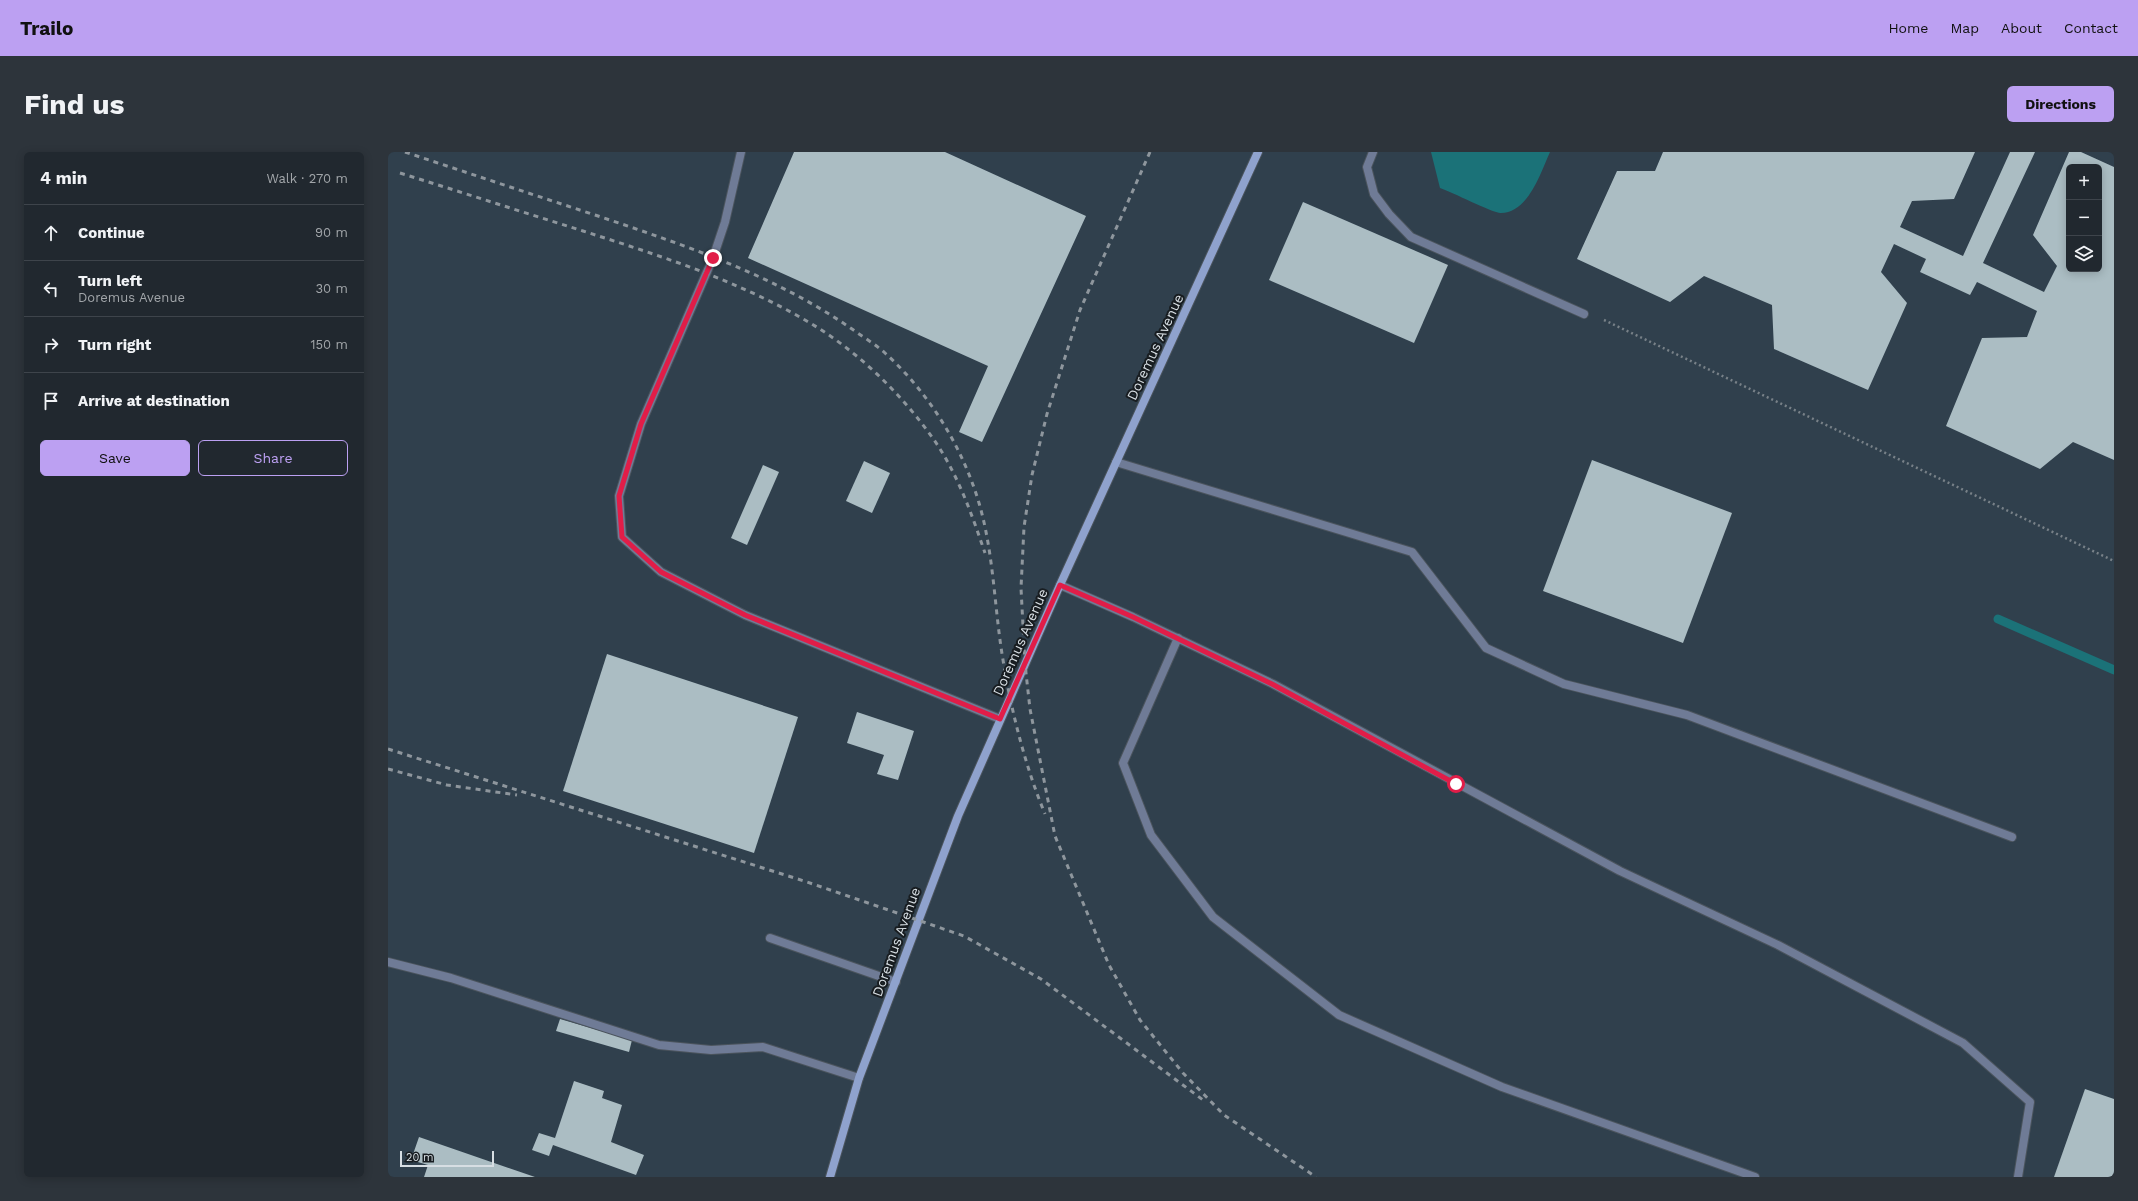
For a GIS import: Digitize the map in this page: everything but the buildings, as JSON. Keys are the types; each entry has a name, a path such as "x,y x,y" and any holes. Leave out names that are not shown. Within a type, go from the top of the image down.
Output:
{"main road":[{"name":"Doremus Avenue","path":"830,1177 859,1078 958,816 1060,585 1258,152"}],"lane":[{"path":"741,152 725,222 713,258 641,424 619,496 622,537 661,572 745,615 1000,719"},
{"path":"1373,152 1367,167 1374,194 1389,214 1411,237 1584,314"},
{"path":"1116,462 1412,552 1486,648 1564,684 1687,714 2012,837"},
{"path":"1060,585 1178,638 1272,684 1620,871 1778,945 1963,1043 2030,1102 2018,1177"},
{"path":"1178,638 1123,763 1151,835 1213,917 1339,1015 1502,1087 1755,1177"},
{"path":"770,938 896,982"},
{"path":"388,962 451,978 659,1045 711,1050 764,1048 859,1078"}],"path":[{"path":"1584,314 1596,316 2114,561"}],"shaded area":[{"path":"388,152 2114,152 2114,1177 388,1177"}],"water":[{"path":"1431,152 1550,152 1538,180 1526,199 1518,207 1510,211 1500,213 1440,188"}],"waterway":[{"path":"1998,619 2114,670"}],"railway":[{"path":"405,152 628,226 728,263 760,277 822,310 877,347 901,369 930,403 942,422 963,461 979,503 990,554 1000,640 1007,684 1023,751 1045,814"},
{"path":"1150,152 1080,310 1047,414 1032,475 1024,527 1021,588 1025,664 1030,709 1055,836 1109,965 1140,1020 1183,1073 1224,1115 1316,1177"},
{"path":"400,173 668,259 752,293 779,306 823,331 858,357 890,387 932,437 956,478 969,508 985,553"},
{"path":"388,749 804,881 964,936 1041,979 1203,1100"},
{"path":"388,769 447,785 517,795"}],"route":[{"path":"713,258 641,424 619,496 622,537 661,572 745,615 1000,719 1060,585 1133,617 1272,684 1456,784"}]}
